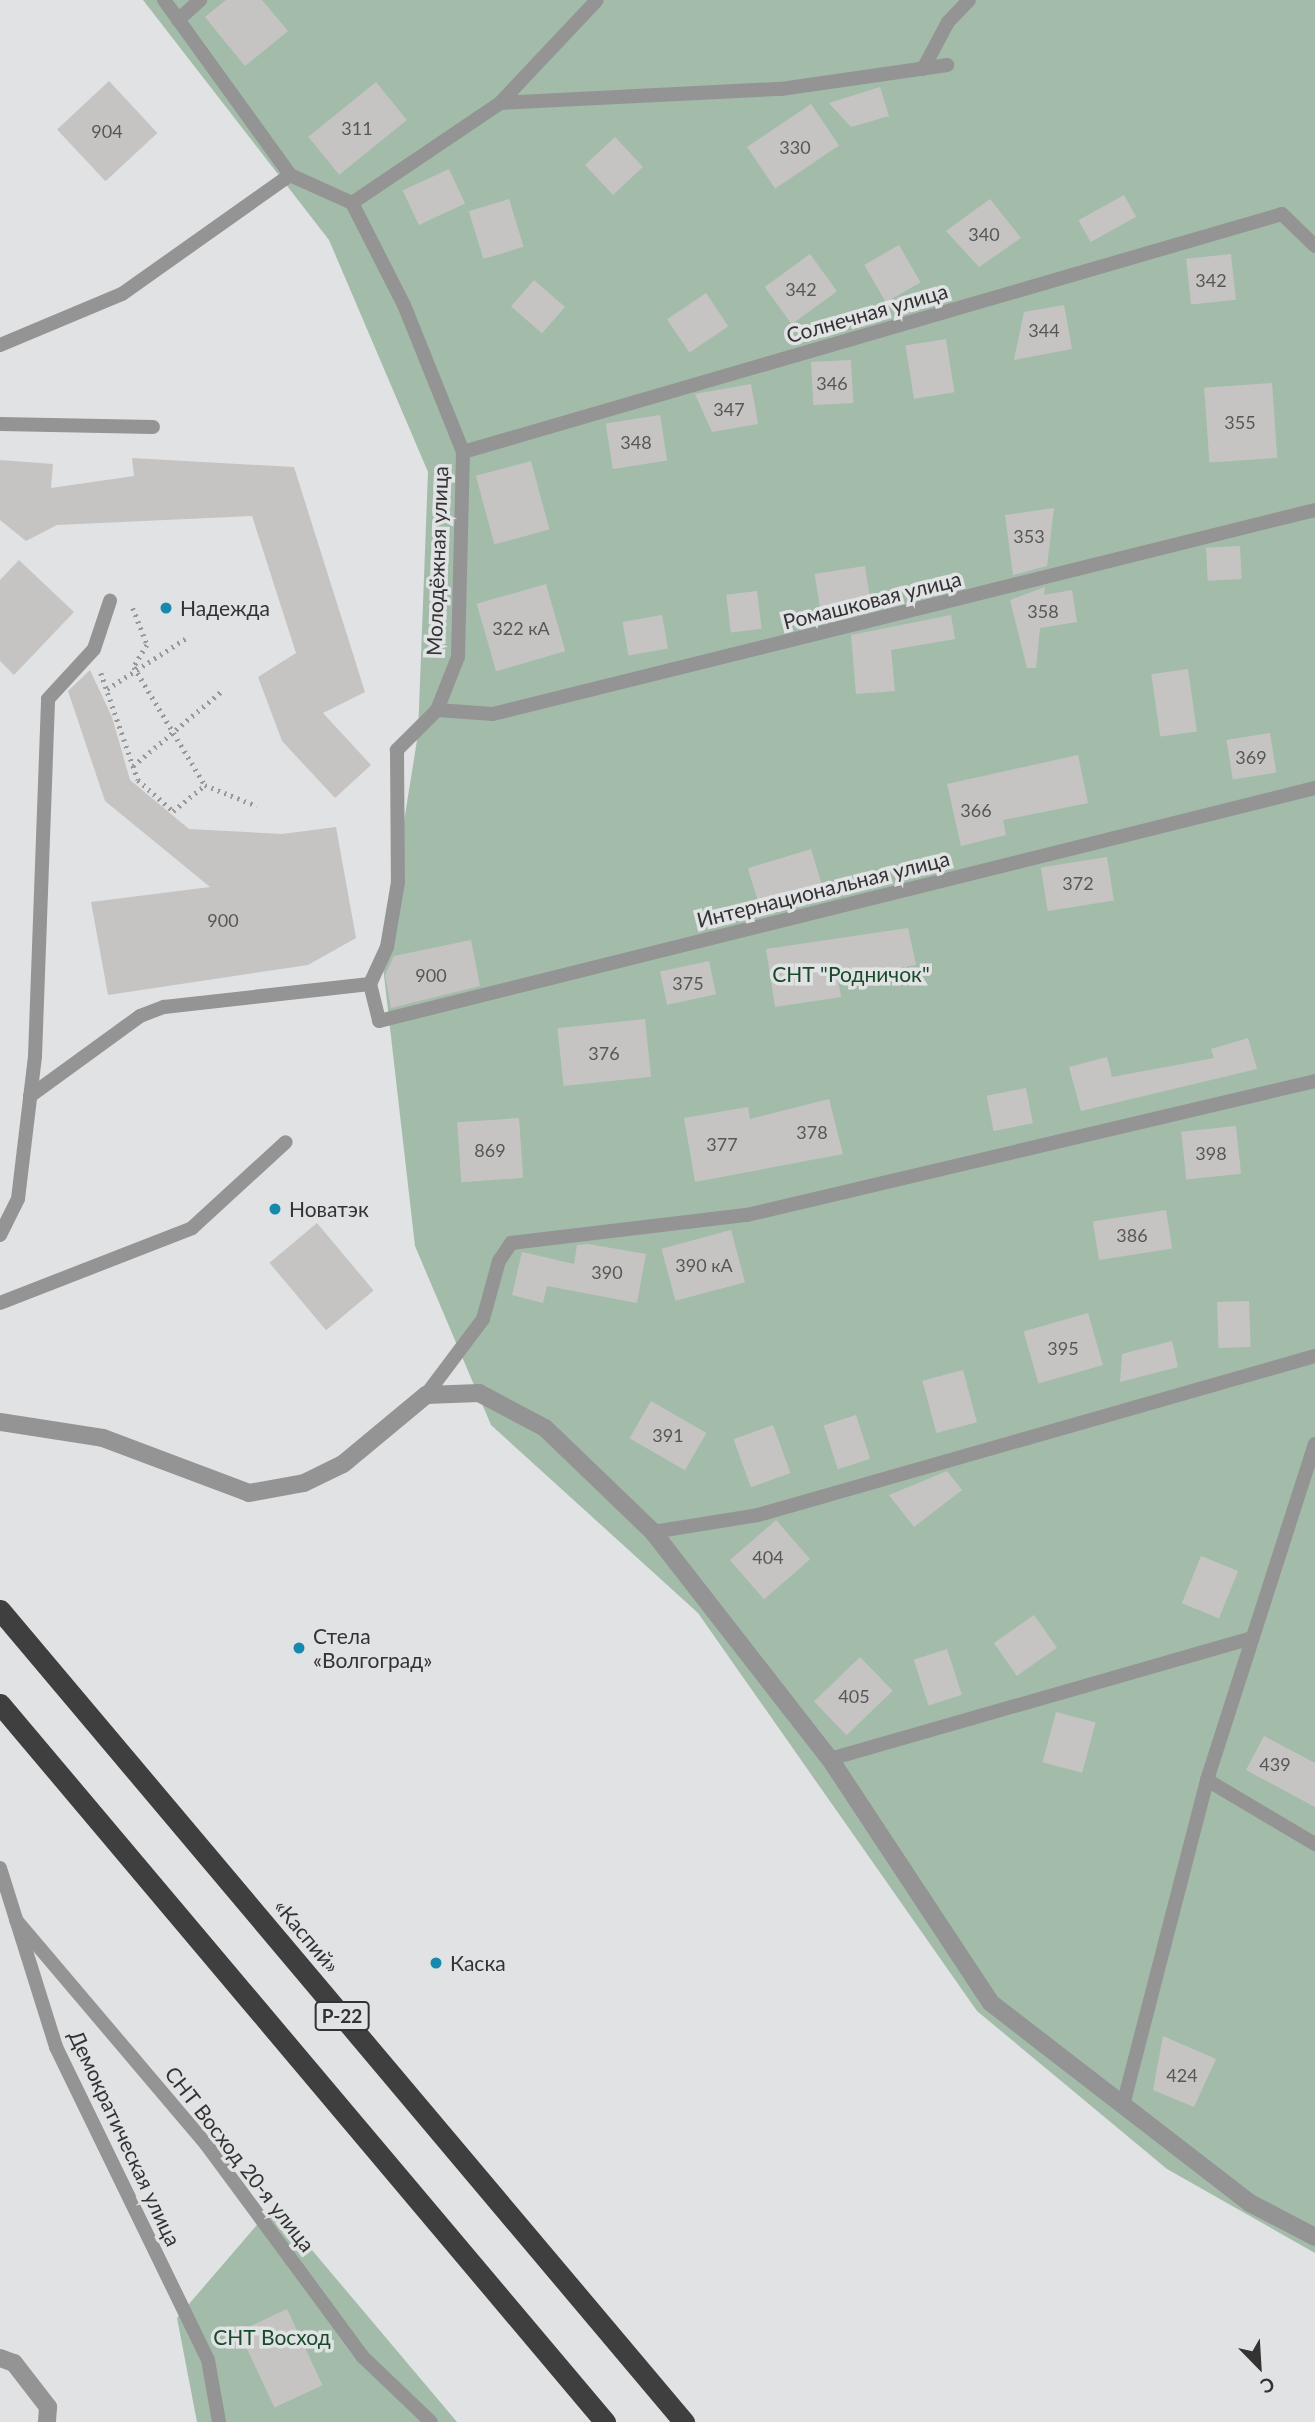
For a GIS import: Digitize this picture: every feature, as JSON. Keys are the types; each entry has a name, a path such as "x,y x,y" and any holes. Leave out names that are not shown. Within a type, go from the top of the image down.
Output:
{"highway":[{"name":"«Каспий»","path":"0,1610 684,2422"},
{"name":"Р-22","path":"0,1704 605,2422"}],"street":[{"path":"0,1422 103,1438 249,1493 304,1483 343,1464 426,1395 479,1393 545,1428 653,1532 830,1759 991,2003 1250,2203 1315,2237"},
{"path":"0,2358 14,2363 48,2407 47,2422"}],"lane":[{"path":"164,0 290,175 352,202 404,305 463,452"},
{"path":"178,20 200,0"},
{"path":"352,202 500,103 597,0"},
{"path":"923,69 948,22 970,0"},
{"path":"500,103 781,89 947,65"},
{"path":"0,345 122,294 290,175"},
{"name":"Солнечная улица","path":"463,452 1282,214 1315,246"},
{"path":"0,424 153,427"},
{"name":"Молодёжная улица","path":"370,984 387,947 398,882 397,750 437,710 458,657 463,452"},
{"name":"Ромашковая улица","path":"437,710 493,714 1315,510"},
{"path":"0,1235 18,1199 30,1096 48,699 94,649 110,601"},
{"name":"Интернациональная улица","path":"370,984 379,1021 1315,788"},
{"path":"30,1096 140,1016 164,1007 370,984"},
{"path":"426,1395 483,1319 499,1261 511,1243 747,1215 1315,1081"},
{"path":"0,1303 192,1228 286,1142"},
{"path":"653,1532 758,1515 1315,1356"},
{"path":"1124,2105 1207,1780 1314,1453"},
{"path":"830,1759 1252,1638"},
{"path":"1207,1780 1315,1844"},
{"name":"Демократическая улица","path":"0,1868 56,2047 208,2360 219,2422"},
{"name":"СНТ Восход 20-я улица","path":"16,1920 206,2144 363,2357 431,2422"}],"path":[{"path":"126,615 134,607 147,645 134,667"},
{"path":"107,689 134,667 186,639"},
{"path":"94,649 138,780 173,811 205,785"},
{"path":"134,667 205,785 257,806"},
{"path":"133,766 175,736 223,690"}],"green space":[{"name":"СНТ \"Родничок\"","path":"143,0 1315,0 1315,2253 1167,2169 977,2011 698,1613 491,1425 415,1246 382,958 418,734 428,472 329,240"},
{"name":"СНТ Восход","path":"274,2205 457,2422 197,2422 177,2318"}],"building":[{"path":"226,0 262,0 288,31 245,66 205,17"},
{"path":"109,81 157,133 105,181 57,129"},
{"path":"376,82 407,120 339,175 308,137"},
{"path":"880,87 889,116 851,127 829,103"},
{"path":"811,104 839,145 775,189 747,147"},
{"path":"615,137 643,167 613,195 585,165"},
{"path":"449,169 465,203 419,225 403,191"},
{"path":"1124,195 1136,217 1091,242 1079,220"},
{"path":"509,199 524,247 483,259 469,211"},
{"path":"990,199 1021,238 979,267 946,231"},
{"path":"899,245 920,282 886,302 864,265"},
{"path":"810,254 837,291 792,324 765,287"},
{"path":"1231,254 1236,300 1191,304 1186,259"},
{"path":"534,280 565,307 542,333 511,306"},
{"path":"706,293 728,326 689,352 667,319"},
{"path":"1064,305 1072,349 1014,360 1024,312"},
{"path":"946,339 954,392 914,399 906,345"},
{"path":"851,360 853,403 813,405 811,362"},
{"path":"1272,383 1277,458 1209,463 1204,388"},
{"path":"751,384 758,424 712,432 695,394"},
{"path":"660,415 667,460 613,469 606,424"},
{"path":"132,458 294,467 365,692 323,713 371,765 335,798 282,741 258,677 296,653 252,516 57,525 26,541 0,520 0,460 53,464 51,488 134,476"},
{"path":"531,461 549,530 494,544 476,476"},
{"path":"1054,508 1047,566 1013,575 1005,515"},
{"path":"1240,546 1242,579 1208,581 1206,548"},
{"path":"19,560 74,612 14,675 0,661 0,580"},
{"path":"865,566 872,610 822,618 815,574"},
{"path":"546,584 565,651 496,671 477,604"},
{"path":"1045,587 1044,595 1072,590 1077,622 1040,628 1036,668 1027,668 1010,600"},
{"path":"757,591 762,629 731,632 726,595"},
{"path":"662,615 668,648 629,655 623,622"},
{"path":"951,615 955,639 891,650 895,691 856,694 851,635"},
{"path":"1188,669 1197,731 1160,737 1151,674"},
{"path":"90,670 112,717 130,780 189,829 282,834 336,827 356,938 308,965 108,995 91,902 210,887 105,801 68,691"},
{"path":"1270,733 1276,773 1233,779 1227,740"},
{"path":"1078,755 1088,803 1003,820 1006,835 961,846 947,784"},
{"path":"811,849 822,886 759,906 748,868"},
{"path":"1107,857 1114,900 1048,911 1041,867"},
{"path":"908,928 916,965 838,979 841,997 775,1007 766,949"},
{"path":"471,940 480,986 391,1008 385,975 394,956"},
{"path":"709,961 716,994 667,1005 660,971"},
{"path":"645,1019 651,1077 564,1086 557,1028"},
{"path":"1248,1038 1257,1069 1081,1111 1069,1067 1107,1057 1112,1077 1214,1058 1211,1049"},
{"path":"1026,1088 1033,1123 994,1131 987,1096"},
{"path":"829,1099 843,1154 695,1182 684,1118 748,1107 750,1119"},
{"path":"519,1118 523,1178 461,1182 457,1122"},
{"path":"1236,1126 1241,1174 1186,1179 1181,1132"},
{"path":"1166,1210 1172,1249 1099,1260 1093,1222"},
{"path":"317,1223 374,1290 326,1330 270,1263"},
{"path":"731,1230 745,1282 675,1301 661,1249"},
{"path":"588,1244 646,1254 637,1303 547,1286 543,1303 512,1295 522,1252 574,1264 577,1245"},
{"path":"1249,1301 1251,1347 1219,1348 1217,1302"},
{"path":"1088,1313 1103,1365 1038,1383 1024,1331"},
{"path":"1172,1341 1178,1367 1120,1382 1122,1354"},
{"path":"963,1370 977,1422 936,1433 922,1381"},
{"path":"651,1401 706,1433 685,1470 630,1438"},
{"path":"856,1415 870,1459 838,1469 824,1426"},
{"path":"773,1425 790,1473 751,1487 734,1439"},
{"path":"947,1471 962,1490 914,1527 889,1495"},
{"path":"776,1520 810,1559 764,1599 730,1560"},
{"path":"1201,1556 1238,1571 1219,1618 1182,1603"},
{"path":"1034,1615 1057,1648 1017,1676 994,1643"},
{"path":"947,1649 962,1695 929,1705 914,1660"},
{"path":"860,1657 893,1691 847,1735 814,1701"},
{"path":"1056,1712 1096,1723 1082,1773 1043,1762"},
{"path":"1264,1736 1315,1763 1315,1807 1246,1770"},
{"path":"1163,2036 1216,2059 1194,2107 1153,2090"},
{"path":"287,2309 322,2385 274,2408 239,2331"}],"place":[{"name":"Надежда","path":"166,608"},
{"name":"Новатэк","path":"275,1209"},
{"name":"Стела «Волгоград»","path":"299,1648"},
{"name":"Каска","path":"436,1963"}]}
